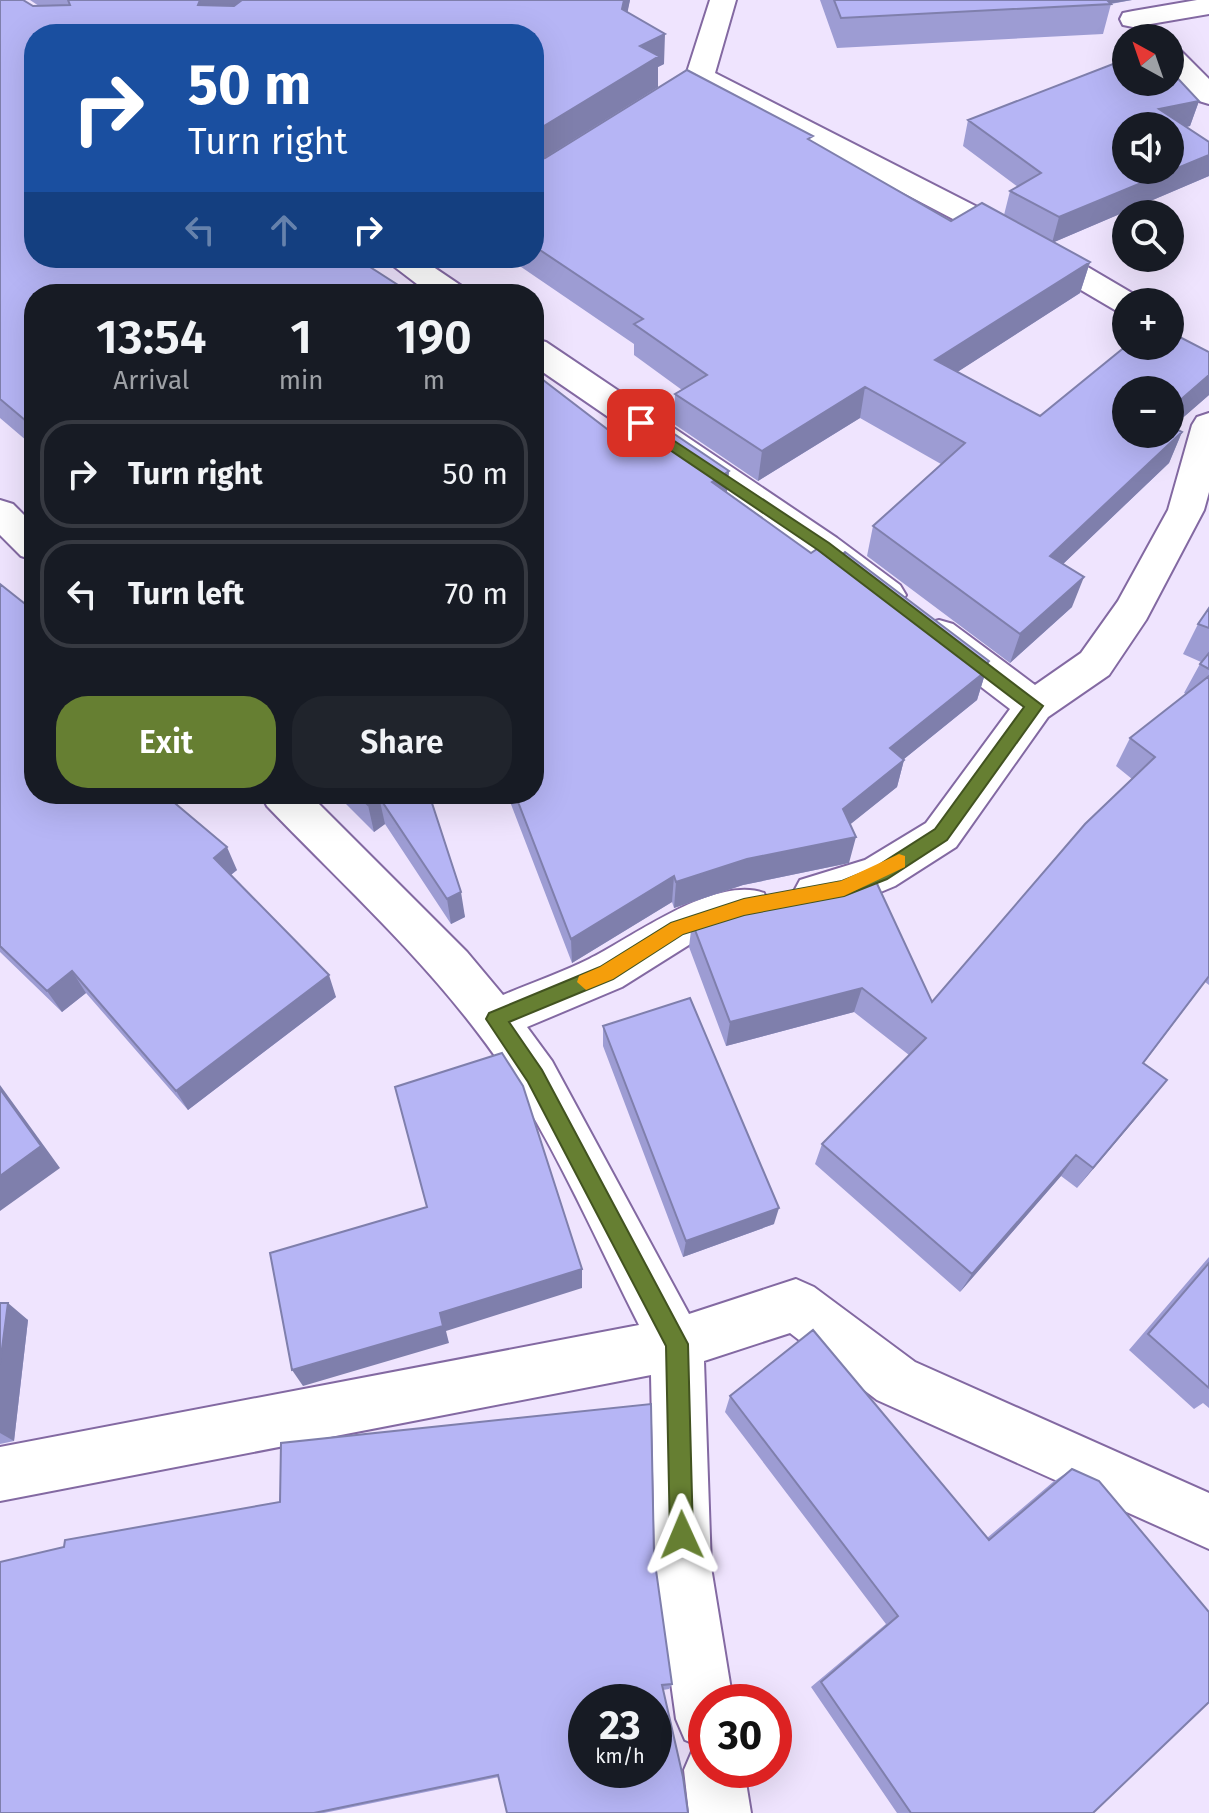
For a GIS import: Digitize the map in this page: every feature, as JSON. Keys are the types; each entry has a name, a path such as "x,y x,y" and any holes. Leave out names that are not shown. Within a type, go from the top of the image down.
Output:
{"street":[{"path":"650,107 700,76 723,0"},
{"path":"1133,19 1209,6"},
{"path":"1184,70 1209,95"},
{"path":"700,76 1003,232 1112,295"},
{"path":"418,268 439,284"},
{"path":"544,357 824,547 1034,706"},
{"path":"495,1019 606,973 678,928 744,907 844,888 880,873 941,835 1034,706 1095,664 1132,610 1186,510 1209,425"},
{"path":"0,513 24,537"},
{"path":"292,804 451,966 495,1019 535,1076 677,1344 683,1567 701,1684"},
{"path":"0,1474 677,1344 796,1305 896,1381 1209,1521"},
{"path":"717,1788 720,1813"}],"building":[{"path":"0,0 23,0 33,6 70,5 68,0 200,0 198,5 234,6 242,0 624,0 622,9 665,34 640,46 659,56 544,126 544,24 24,24 24,268 372,268 396,284 24,284 24,419 0,399"},
{"path":"834,0 1107,0 1111,4 841,18"},
{"path":"1112,64 1112,96 1184,96 1184,85 1199,101 1159,109 1164,112 1112,112 1112,184 1139,184 1059,217 1010,191 1041,173 968,120"},
{"path":"687,70 813,136 808,139 951,221 982,203 1090,262 935,360 1040,416 1112,357 1112,360 1184,360 1184,339 1209,352 1209,375 1184,397 1184,376 1112,376 1112,448 1165,448 1050,556 1084,577 1020,634 873,526 965,443 865,387 762,451 675,394 707,375 634,324 643,319 544,253 544,158"},
{"path":"1184,126 1209,142 1209,155 1184,165"},
{"path":"544,381 611,432 643,413 729,471 712,482 811,553 817,549 834,562 845,552 989,661 982,668 986,671 890,748 904,760 843,809 856,837 747,859 676,882 674,876 571,939 519,804 544,804"},
{"path":"0,584 24,603 24,804 176,804 227,847 214,858 329,975 176,1091 72,971 47,991 0,946"},
{"path":"1209,608 1209,628 1198,624"},
{"path":"1209,653 1209,669 1200,664"},
{"path":"1209,676 1209,976 1143,1063 1167,1080 1093,1168 1076,1155 972,1274 822,1144 926,1038 862,988 730,1022 692,922 749,903 873,875 932,1002 1085,824 1155,757 1130,738"},
{"path":"384,804 432,804 461,892 447,899"},
{"path":"690,998 779,1208 686,1241 603,1026"},
{"path":"502,1053 523,1086 582,1269 440,1313 443,1326 292,1370 270,1253 427,1207 395,1087"},
{"path":"0,1089 41,1146 0,1176"},
{"path":"1209,1263 1209,1388 1148,1334"},
{"path":"0,1303 8,1303 0,1364"},
{"path":"813,1330 989,1540 1072,1469 1099,1481 1209,1612 1209,1702 1093,1813 911,1813 821,1682 898,1616 730,1396"},
{"path":"651,1404 654,1556 672,1684 568,1684 568,1788 672,1788 672,1729 688,1813 507,1813 498,1775 314,1813 0,1813 0,1562 64,1547 65,1540 280,1502 281,1443"}],"slow traffic":[{"path":"586,982 678,928 744,907 844,888 899,862"}],"route":[{"path":"641,423 824,547 1034,706 941,835 880,873 844,888 744,907 678,928 606,973 495,1019 535,1076 677,1344 682,1535"}]}
